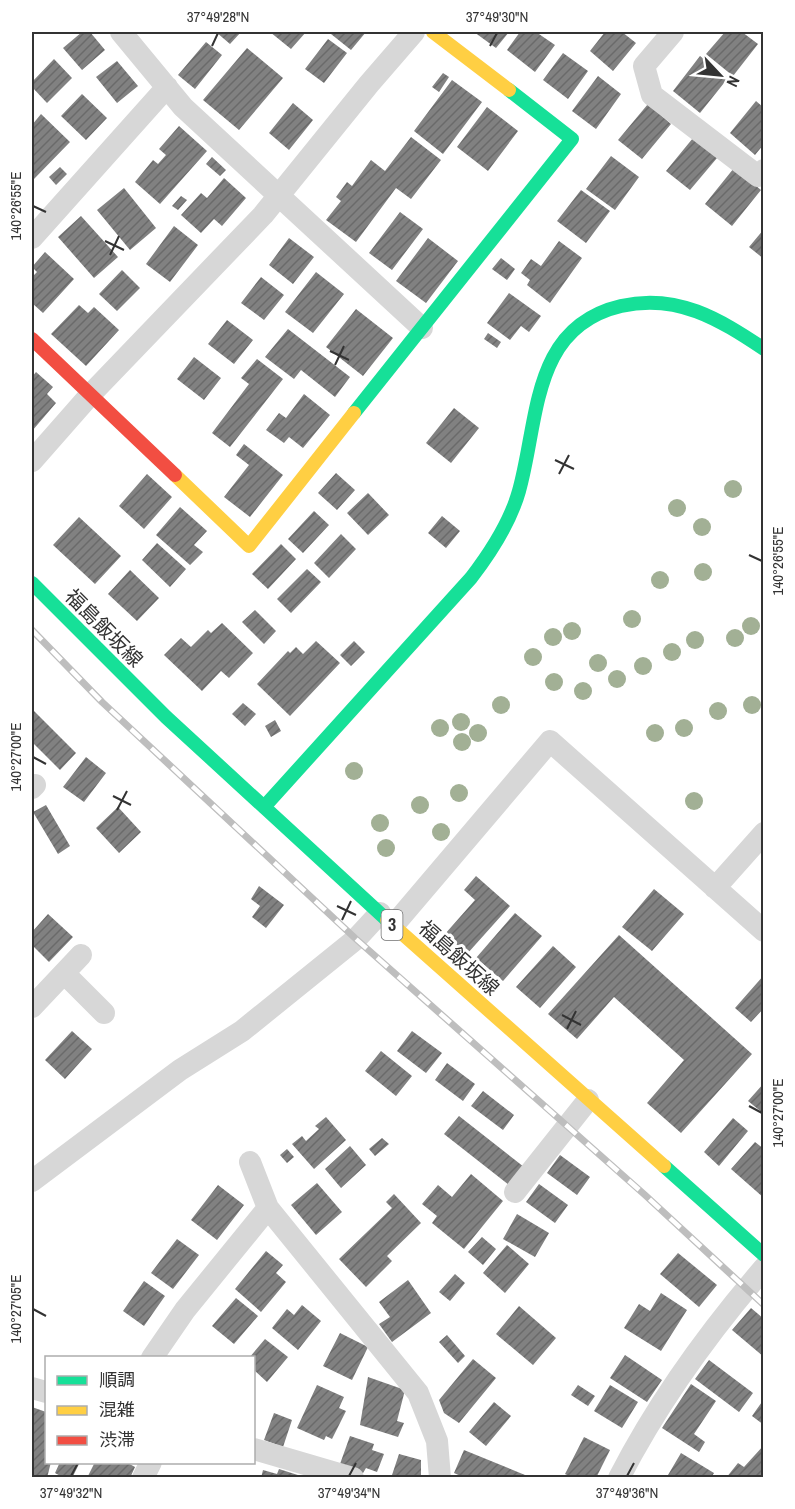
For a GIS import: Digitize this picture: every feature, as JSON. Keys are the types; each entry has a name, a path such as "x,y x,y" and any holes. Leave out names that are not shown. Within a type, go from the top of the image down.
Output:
{"street":[{"path":"121,32 183,107 422,328"},
{"path":"32,460 90,395 263,214 414,32"},
{"path":"32,339 249,546 572,139 433,32"},
{"path":"674,32 645,66 652,95 762,176"},
{"path":"32,238 166,87"},
{"path":"264,807 471,578 490,552 507,524 519,491 529,441 550,363 569,333 583,321 602,312 642,302 665,301 703,313 764,349"},
{"name":"福島飯坂線","path":"32,583 166,717 264,807 588,1100 764,1255"},
{"path":"32,1182 180,1070 242,1031 356,939 386,919 550,741 764,930"},
{"path":"715,888 764,833"},
{"path":"32,1007 81,955"},
{"path":"64,973 104,1013"},
{"path":"515,1192 588,1100"},
{"path":"250,1162 268,1208 418,1393 437,1440 440,1478"},
{"path":"153,1356 186,1310 268,1208"},
{"path":"619,1478 664,1397 704,1342 764,1268"},
{"path":"255,1449 353,1478"},
{"path":"143,1478 150,1464"}],"building":[{"path":"82,32 90,32 105,50 82,70 63,48"},
{"path":"216,32 241,32 230,44"},
{"path":"270,32 306,32 291,49"},
{"path":"333,32 366,32 351,50 331,34"},
{"path":"474,32 509,32 496,48"},
{"path":"520,32 536,32 555,45 535,72 507,50"},
{"path":"605,32 622,32 636,43 613,71 590,51"},
{"path":"725,32 742,32 758,44 733,76 706,54"},
{"path":"328,39 347,53 324,83 305,69"},
{"path":"206,42 222,55 195,89 178,75"},
{"path":"247,48 283,78 239,130 203,100"},
{"path":"563,53 588,71 568,99 543,80"},
{"path":"700,56 728,78 700,113 673,91"},
{"path":"54,59 72,78 47,103 32,87 32,82"},
{"path":"117,61 138,86 117,103 96,77"},
{"path":"443,73 449,77 439,92 432,87"},
{"path":"598,76 621,94 596,129 572,111"},
{"path":"452,80 482,102 443,154 414,131"},
{"path":"82,94 107,118 86,140 61,116"},
{"path":"756,101 764,108 764,144 755,155 730,133"},
{"path":"293,103 313,120 289,150 269,133"},
{"path":"648,104 671,124 642,159 618,140"},
{"path":"487,107 518,131 488,171 457,147"},
{"path":"41,114 70,142 34,179 32,176 32,125"},
{"path":"179,126 207,151 160,204 135,182 153,160 158,164 166,155 159,149"},
{"path":"411,137 441,160 411,199 396,188 356,242 326,220 341,201 336,197 347,182 352,186 371,160 385,171"},
{"path":"693,138 717,158 690,190 666,171"},
{"path":"611,156 639,177 615,210 586,189"},
{"path":"212,157 226,170 220,176 206,164"},
{"path":"60,167 67,174 56,185 49,177"},
{"path":"734,168 761,190 732,226 705,204"},
{"path":"224,178 246,198 222,226 214,219 201,233 181,215 201,193 207,198"},
{"path":"124,188 156,228 130,250 97,210"},
{"path":"581,190 610,211 586,243 557,221"},
{"path":"181,196 187,200 178,210 172,206"},
{"path":"400,212 423,229 392,270 369,253"},
{"path":"81,216 118,257 94,278 58,237"},
{"path":"174,226 198,245 170,282 146,264"},
{"path":"764,229 764,259 749,247"},
{"path":"289,238 314,257 293,284 269,265"},
{"path":"428,238 458,261 426,303 396,281"},
{"path":"559,241 582,258 550,303 527,285 530,280 521,273 531,259 541,266"},
{"path":"45,252 74,279 43,313 32,303 32,277 37,272 32,267"},
{"path":"501,258 515,269 507,280 492,269"},
{"path":"122,270 140,288 117,311 99,294"},
{"path":"316,272 344,294 313,333 285,312"},
{"path":"261,277 284,295 264,320 241,303"},
{"path":"509,293 541,316 529,332 521,326 510,340 487,323"},
{"path":"79,305 88,313 94,307 119,330 86,366 51,334"},
{"path":"356,309 393,338 363,376 326,347"},
{"path":"227,320 253,340 234,364 208,344"},
{"path":"288,329 350,377 335,397 301,370 294,379 265,357"},
{"path":"488,333 501,342 497,348 484,339"},
{"path":"194,357 221,378 204,400 177,379"},
{"path":"257,359 283,379 230,447 212,433 249,384 241,378"},
{"path":"36,372 53,387 47,394 56,403 32,431 32,377"},
{"path":"304,394 330,415 303,448 289,437 284,443 266,430 279,413 286,418"},
{"path":"454,408 479,428 451,463 426,443"},
{"path":"244,444 283,475 250,517 224,497 249,465 236,455"},
{"path":"336,473 355,490 337,510 318,493"},
{"path":"147,474 172,497 144,529 119,506"},
{"path":"368,493 389,515 368,535 347,513"},
{"path":"180,507 207,531 194,545 203,552 190,565 156,535"},
{"path":"314,511 329,525 303,553 288,539"},
{"path":"442,516 460,531 446,548 428,533"},
{"path":"79,517 121,556 95,584 53,545"},
{"path":"341,534 356,549 329,578 314,563"},
{"path":"157,543 186,569 170,587 142,560"},
{"path":"281,544 296,559 268,589 252,574"},
{"path":"307,569 321,582 291,613 277,599"},
{"path":"130,570 159,598 137,621 108,594"},
{"path":"255,610 276,631 264,644 242,622"},
{"path":"222,623 253,653 229,678 221,671 202,691 164,655 181,638 191,647 208,630 211,633"},
{"path":"316,641 340,663 290,716 257,684 288,651 290,653 296,647 303,654"},
{"path":"354,641 365,652 351,666 340,655"},
{"path":"243,703 256,714 245,726 232,714"},
{"path":"32,709 76,753 60,770 32,742"},
{"path":"275,720 281,731 271,737 265,726"},
{"path":"86,757 106,773 84,802 63,787"},
{"path":"46,805 70,846 58,854 33,812"},
{"path":"118,807 141,832 119,853 96,828"},
{"path":"476,876 510,906 467,954 445,934 475,900 464,890"},
{"path":"259,886 284,905 266,928 252,917 260,906 251,899"},
{"path":"654,889 684,914 652,951 622,927"},
{"path":"515,913 542,936 503,981 476,958"},
{"path":"48,914 73,937 49,962 32,945 32,932"},
{"path":"619,935 752,1054 681,1133 647,1103 684,1060 614,997 577,1039 548,1014"},
{"path":"553,946 576,967 540,1008 516,987"},
{"path":"764,975 764,1008 751,1022 735,1008"},
{"path":"72,1031 92,1049 65,1079 45,1060"},
{"path":"412,1031 442,1053 426,1073 397,1051"},
{"path":"381,1051 412,1076 396,1096 365,1071"},
{"path":"447,1063 475,1084 463,1101 435,1080"},
{"path":"764,1083 764,1114 748,1101"},
{"path":"483,1091 514,1115 503,1130 471,1106"},
{"path":"459,1116 524,1167 509,1185 444,1134"},
{"path":"326,1117 346,1140 314,1169 292,1144 302,1136 306,1141 319,1129 315,1126"},
{"path":"733,1118 748,1131 719,1166 704,1152"},
{"path":"382,1138 389,1144 375,1156 369,1149"},
{"path":"755,1142 764,1149 764,1198 731,1169"},
{"path":"350,1146 366,1165 341,1188 325,1169"},
{"path":"287,1149 294,1157 287,1163 280,1155"},
{"path":"560,1155 590,1177 577,1195 547,1173"},
{"path":"471,1174 503,1201 464,1249 432,1223 437,1216 422,1204 438,1185 452,1197"},
{"path":"317,1183 342,1212 316,1235 291,1205"},
{"path":"539,1184 568,1205 555,1223 526,1202"},
{"path":"218,1185 244,1205 217,1240 191,1220"},
{"path":"394,1194 421,1223 387,1256 392,1261 366,1287 339,1259 392,1208 386,1202"},
{"path":"517,1214 549,1233 535,1257 503,1239"},
{"path":"482,1237 496,1249 483,1265 468,1252"},
{"path":"177,1239 199,1255 173,1289 151,1273"},
{"path":"507,1245 529,1264 505,1293 483,1273"},
{"path":"266,1251 283,1265 276,1273 286,1282 261,1312 235,1289"},
{"path":"678,1253 717,1285 699,1307 660,1274"},
{"path":"455,1274 465,1283 450,1301 439,1292"},
{"path":"408,1280 431,1313 392,1342 379,1324 390,1317 379,1302"},
{"path":"144,1281 165,1296 144,1326 123,1311"},
{"path":"661,1293 687,1310 661,1351 624,1328 639,1304 650,1311"},
{"path":"236,1298 258,1316 234,1344 212,1326"},
{"path":"302,1305 321,1321 298,1350 272,1328 287,1309 294,1315"},
{"path":"519,1306 556,1338 533,1365 496,1334"},
{"path":"751,1308 764,1319 764,1357 732,1330"},
{"path":"340,1333 368,1347 352,1380 323,1366"},
{"path":"447,1335 465,1356 458,1363 439,1342"},
{"path":"265,1339 288,1357 267,1382 255,1371 255,1356 251,1356"},
{"path":"625,1355 662,1380 647,1402 610,1378"},
{"path":"473,1359 496,1378 459,1423 444,1413 439,1400"},
{"path":"709,1360 753,1393 739,1412 695,1379"},
{"path":"368,1377 405,1390 397,1421 404,1423 398,1437 360,1425"},
{"path":"691,1384 716,1401 694,1434 705,1442 699,1452 662,1428"},
{"path":"317,1385 344,1397 339,1408 346,1411 332,1439 326,1436 324,1440 297,1428"},
{"path":"578,1385 595,1396 588,1406 571,1395"},
{"path":"610,1385 638,1402 622,1428 594,1411"},
{"path":"764,1399 764,1425 752,1416"},
{"path":"494,1402 511,1416 486,1446 469,1432"},
{"path":"32,1407 45,1412 45,1464 50,1464 47,1478 32,1476"},
{"path":"274,1413 292,1420 283,1447 264,1440"},
{"path":"350,1436 374,1444 372,1450 384,1454 377,1472 366,1468 363,1473 340,1464"},
{"path":"584,1437 610,1450 596,1478 573,1478 565,1474"},
{"path":"764,1445 764,1478 726,1478 738,1463 744,1467"},
{"path":"464,1450 525,1475 524,1478 465,1478 454,1473"},
{"path":"681,1453 714,1473 711,1478 672,1478 668,1475"},
{"path":"399,1454 421,1460 421,1478 391,1478"},
{"path":"59,1464 79,1464 72,1478 64,1478 55,1473"},
{"path":"94,1464 130,1464 135,1467 130,1478 87,1478"},
{"path":"279,1469 304,1478 261,1478 263,1470 277,1474"}],"railway":[{"path":"32,630 102,702 356,939 645,1195 764,1305"}],"traffic: fast":[{"path":"354,413 572,139 509,90"},
{"path":"264,807 471,578 493,547 511,514 519,491 536,407 544,380 554,355 570,334 592,317 621,306 661,303 697,311 731,328 764,349"},
{"path":"32,583 166,717 387,920"},
{"path":"664,1166 764,1255"}],"traffic: slow":[{"path":"433,32 509,90"},
{"path":"175,475 249,546 354,413"},
{"path":"387,920 664,1166"}],"traffic: jam":[{"path":"32,339 175,475"}]}
